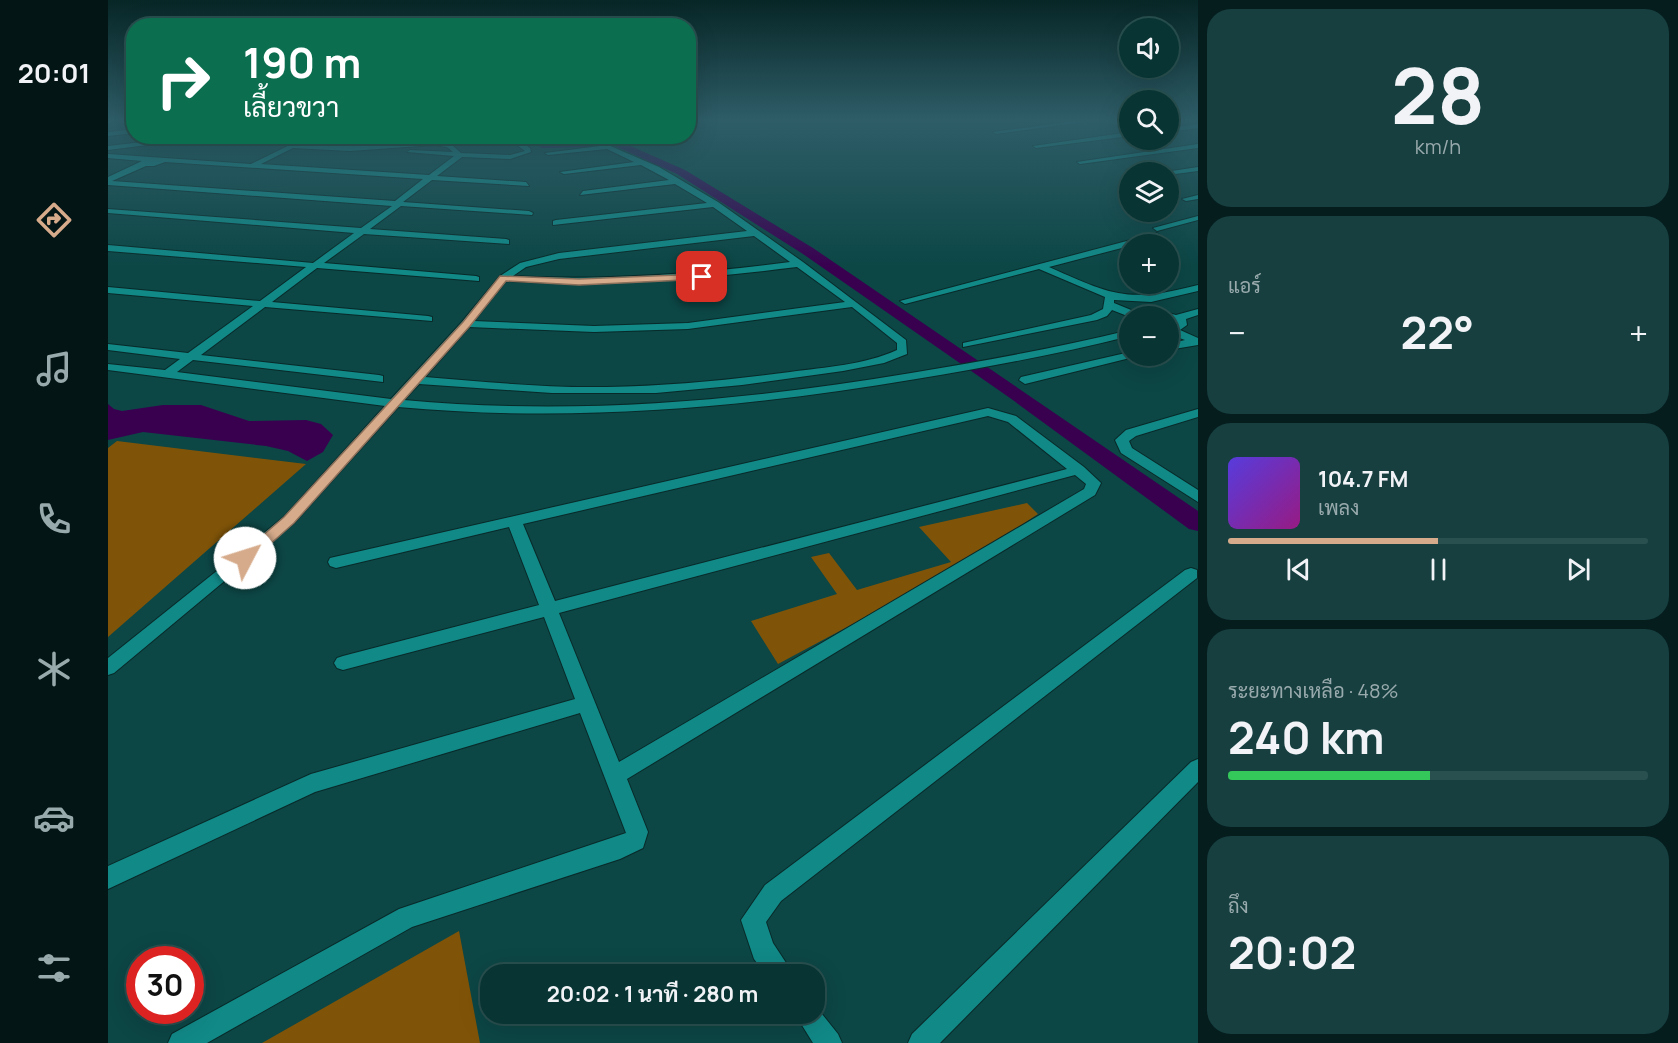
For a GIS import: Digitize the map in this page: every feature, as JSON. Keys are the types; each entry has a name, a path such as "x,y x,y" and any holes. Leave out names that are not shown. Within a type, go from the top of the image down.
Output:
{"street":[{"path":"108,182 131,170"},
{"path":"324,170 526,184"},
{"path":"167,374 399,204 441,170"},
{"path":"564,172 582,170"},
{"path":"416,380 536,389 633,390 744,382 833,369 894,357 903,352 902,342 800,264 715,204 657,170"},
{"path":"583,193 678,181"},
{"path":"108,182 529,213"},
{"path":"1186,199 1198,197"},
{"path":"556,223 715,204"},
{"path":"108,211 506,242"},
{"path":"905,301 1040,266 1198,218"},
{"path":"108,668 289,520 466,324 503,278 523,265 559,256 755,233"},
{"path":"108,248 476,279"},
{"path":"503,278 579,282 645,281 702,277 800,264"},
{"path":"1040,266 1119,307"},
{"path":"1110,302 1163,299 1198,288"},
{"path":"108,290 428,319"},
{"path":"1129,300 1137,306"},
{"path":"968,345 1103,315 1110,302"},
{"path":"466,324 594,329 688,326 854,304"},
{"path":"1179,323 1198,312"},
{"path":"1179,329 1197,339"},
{"path":"108,368 471,409 610,412 767,400 1043,354 1119,336"},
{"path":"1179,344 1197,339"},
{"path":"108,347 379,379"},
{"path":"1025,380 1119,358"},
{"path":"336,562 988,412 999,413 1012,419 1094,483 1090,492 615,775"},
{"path":"1198,413 1131,433 1122,440 1126,450 1198,496"},
{"path":"343,663 1079,470"},
{"path":"180,1043 407,916 630,845 637,832 515,522"},
{"path":"773,964 763,950 753,920 773,893 1191,574"},
{"path":"108,878 311,784 586,703"},
{"path":"921,1043 1198,768"},
{"path":"813,1024 822,1041"}],"shaded area":[{"path":"108,404 122,411 163,405 201,405 249,421 306,420 321,424 333,435 323,452 307,461 288,451 266,446 143,432 108,440"},
{"path":"117,441 306,464 108,637 108,448"},
{"path":"1027,503 1038,514 1007,535 877,611 778,664 751,621 837,594 811,557 829,553 857,590 951,562 919,527"},
{"path":"459,931 480,1043 262,1043"}],"waterway":[{"path":"676,170 808,251 1017,394 1198,523"}],"route":[{"path":"245,558 289,520 466,324 503,278 579,282 702,277"}]}
